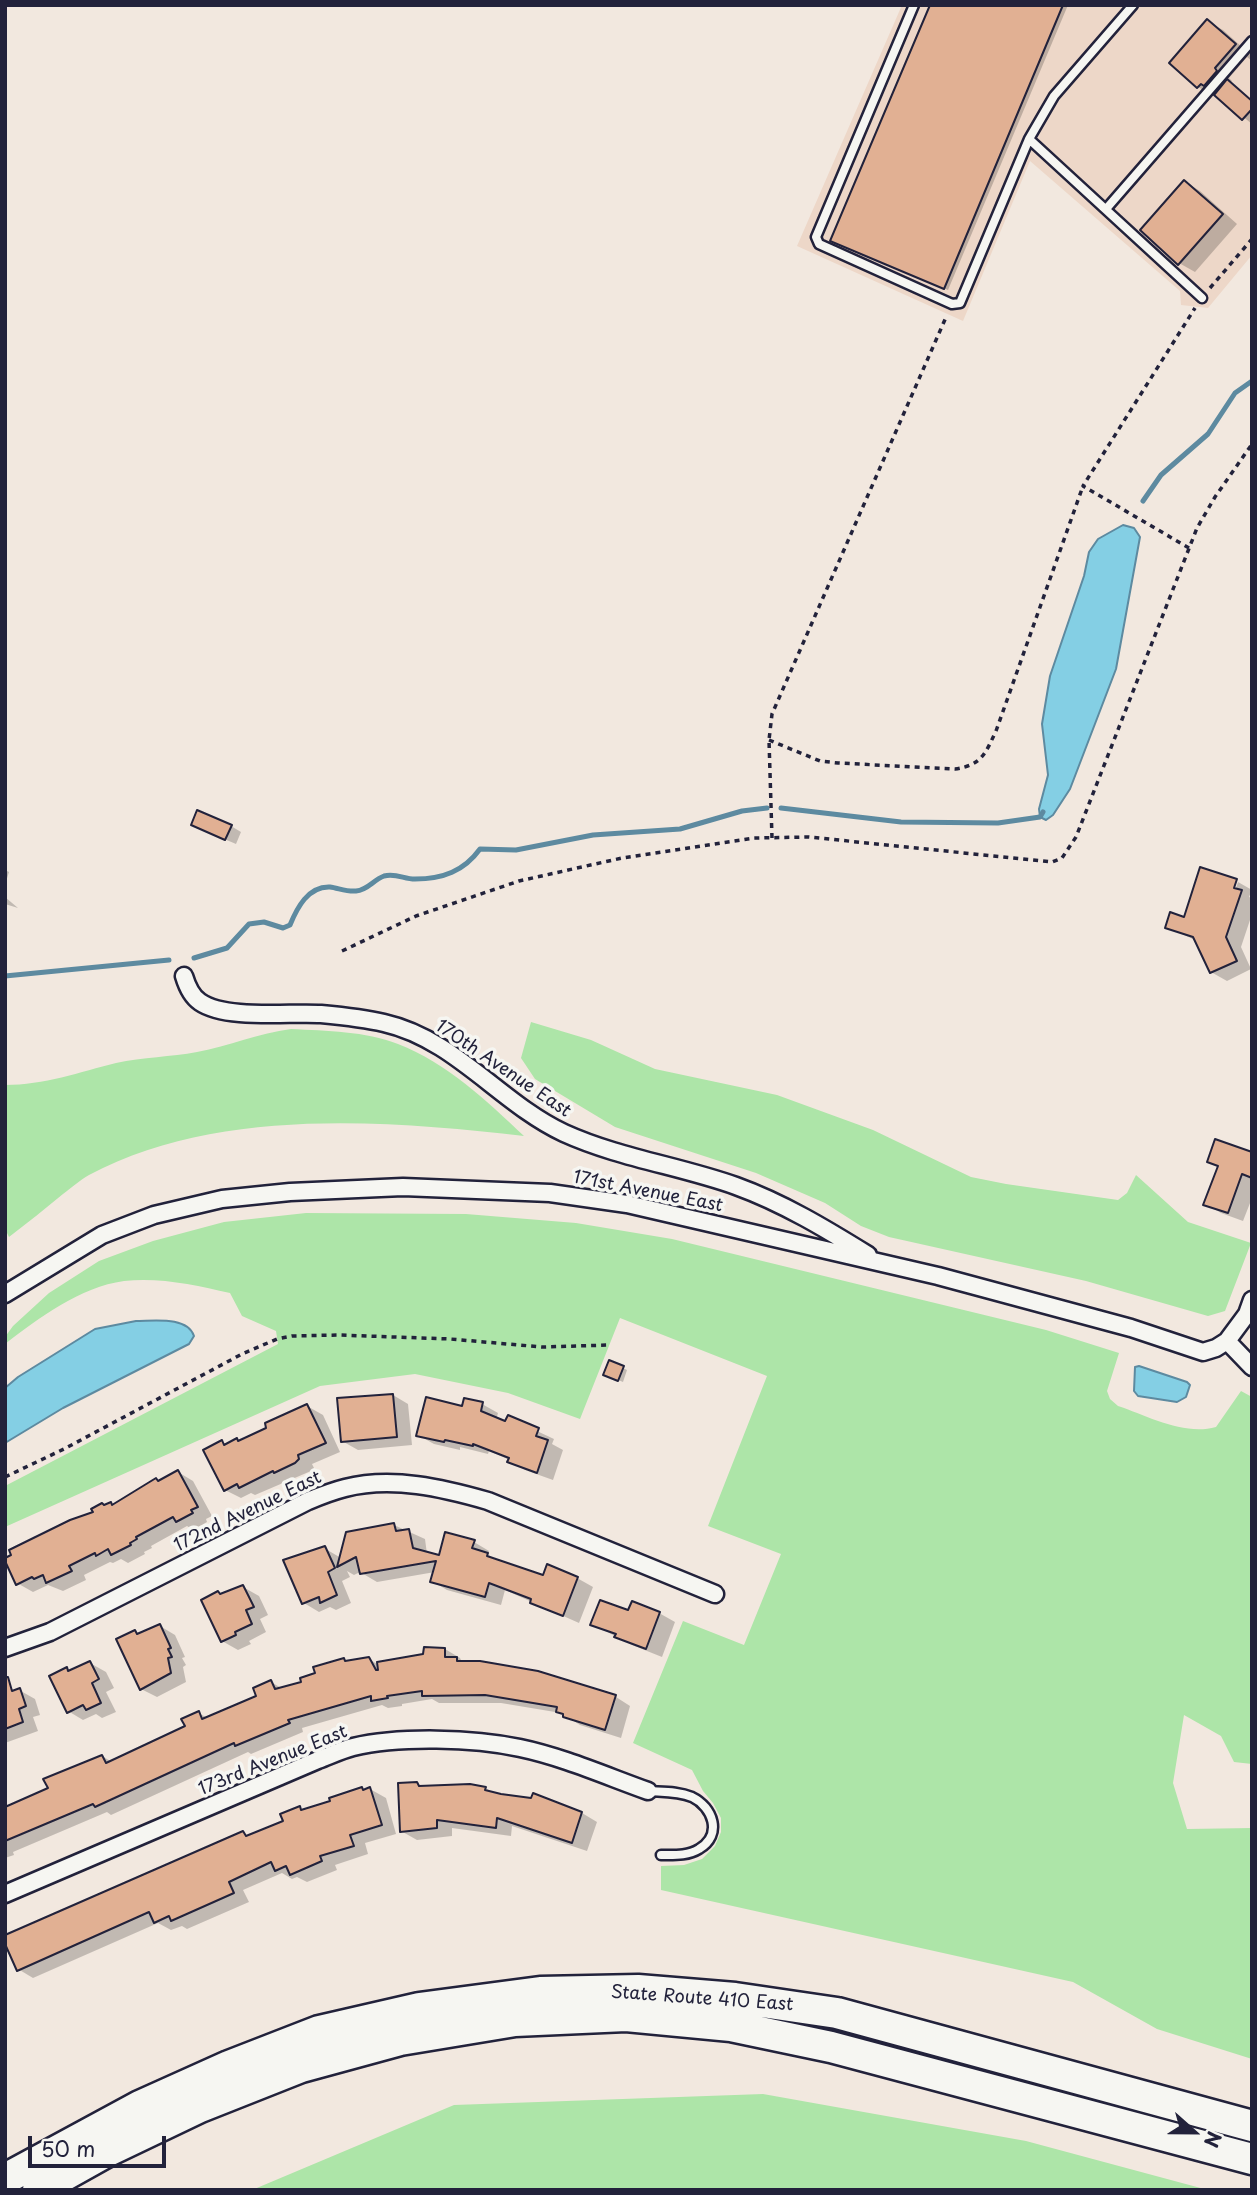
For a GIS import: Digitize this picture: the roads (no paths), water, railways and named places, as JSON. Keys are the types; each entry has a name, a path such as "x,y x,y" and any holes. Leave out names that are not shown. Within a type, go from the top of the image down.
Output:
{"highway":[{"name":"State Route 410 East","path":"5,2179 140,2106 229,2066 319,2031 419,2008 540,1992 638,1990 735,1998 824,2010 1252,2126"},
{"name":"State Route 410 East","path":"38,2190 108,2151 200,2107 301,2067 400,2040 515,2021 612,2017 731,2026 831,2047 1252,2159"}],"street":[{"name":"170th Avenue East","path":"184,976 194,996 212,1008 228,1012 354,1017 416,1034 460,1060 524,1110 563,1132 601,1147 736,1186 786,1207 879,1262"},
{"name":"171st Avenue East","path":"5,1294 102,1235 154,1215 222,1199 290,1192 403,1187 550,1194 627,1204 938,1276 1131,1328 1203,1352 1227,1341"},
{"path":"1252,1300 1247,1314 1227,1341 1252,1367"},
{"name":"172nd Avenue East","path":"5,1648 50,1632 308,1501 345,1488 383,1483 454,1492 488,1501 715,1594"},
{"name":"173rd Avenue East","path":"5,1894 353,1747 392,1742 472,1741 521,1748 648,1790"}],"lane":[{"path":"914,5 816,237 819,244 952,304 960,303 1029,139 1054,96 1133,5"},
{"path":"1105,209 1252,41"},
{"path":"1029,139 1202,298"},
{"path":"648,1790 693,1797 708,1810 714,1824 711,1838 702,1848 687,1854 661,1855"}],"water":[{"path":"1123,525 1134,528 1140,537 1116,669 1070,789 1053,815 1046,820 1040,817 1039,809 1048,775 1042,724 1050,676 1084,576 1089,552 1098,539"},
{"path":"136,1321 177,1322 185,1325 194,1336 189,1344 63,1408 5,1443 5,1388 95,1329"},
{"path":"1135,1367 1187,1382 1190,1385 1186,1397 1177,1402 1138,1396 1134,1391"}],"waterway":[{"path":"1143,501 1161,475 1208,434 1235,393 1252,381"},
{"path":"194,958 227,948 249,924 264,922 283,928 290,925 304,899 322,888 356,891 384,876 415,879 444,875 467,863 480,849 516,850 593,835 680,829 742,811 767,808"},
{"path":"781,808 901,822 998,823 1040,817 1043,812"},
{"path":"5,976 169,960"}]}
